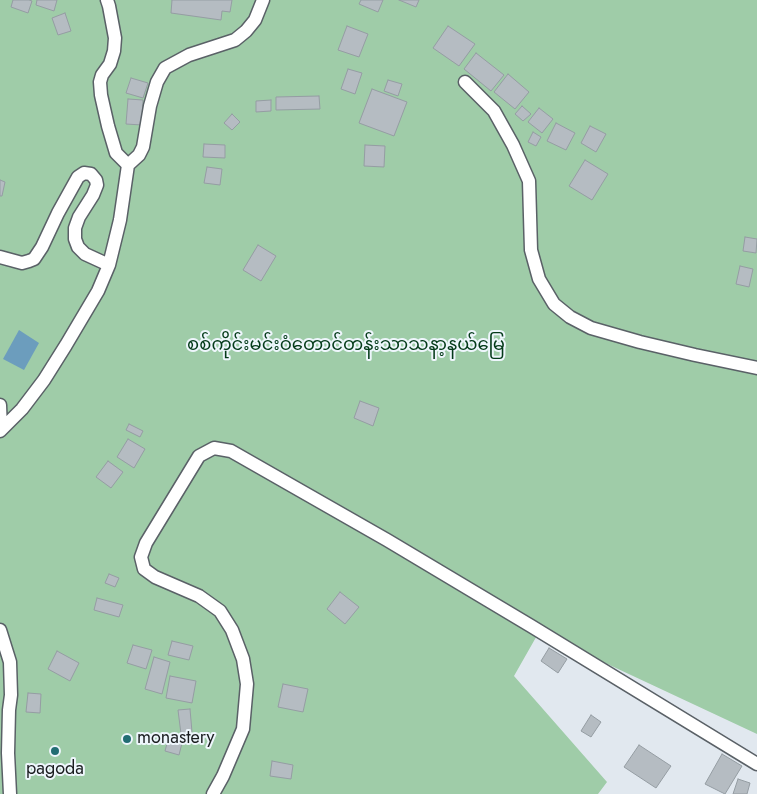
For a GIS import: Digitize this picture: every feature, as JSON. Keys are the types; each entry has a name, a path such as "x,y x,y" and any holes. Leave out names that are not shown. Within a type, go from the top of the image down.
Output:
{"street":[{"path":"107,0 115,38 110,64 102,75 100,82 101,95 116,153 128,165"},
{"path":"1,430 22,409 44,380 98,291 109,265 120,220 128,165 139,155 143,146 150,106 157,82 165,68 189,55 235,40 255,20 263,0"},
{"path":"465,82 494,111 513,145 529,181 531,250 539,279 554,304 570,317 591,328 695,356 757,368"},
{"path":"0,257 22,262 29,262 34,259 78,176 84,173 91,174 96,180 97,185 75,228 78,248 85,254 109,265"},
{"path":"0,405 1,430"},
{"path":"213,794 223,776 243,729 248,684 244,659 232,630 220,611 199,596 156,577 144,569 141,558 146,543 199,456 214,448 231,451 387,540 757,764"},
{"path":"0,630 10,662 6,790 19,794"}],"green space":[{"name":"စစ်ကိုင်းမင်းဝံတောင်တန်းသာသနာ့နယ်မြေ","path":"0,0 757,0 757,734 539,632 514,676 607,782 598,794 0,794"}],"water":[{"path":"19,330 39,343 24,370 3,359"}],"building":[{"path":"13,0 32,1 28,13 11,7"},
{"path":"37,0 57,0 54,11 36,5"},
{"path":"172,0 232,0 230,12 222,11 221,20 171,13"},
{"path":"361,0 383,0 378,12 359,4"},
{"path":"399,0 419,0 416,7"},
{"path":"65,13 71,31 58,35 52,18"},
{"path":"347,26 368,34 359,57 338,50"},
{"path":"448,26 475,44 459,66 433,48"},
{"path":"476,53 504,75 491,91 464,69"},
{"path":"348,69 362,73 355,94 341,89"},
{"path":"508,74 529,92 515,109 494,92"},
{"path":"131,78 148,83 143,98 126,93"},
{"path":"388,80 402,84 398,96 384,91"},
{"path":"372,89 407,102 394,136 359,123"},
{"path":"319,96 320,109 276,110 276,97"},
{"path":"128,99 143,100 142,125 126,124"},
{"path":"271,100 271,111 256,112 256,101"},
{"path":"522,106 531,114 523,121 515,114"},
{"path":"539,108 553,119 542,133 528,122"},
{"path":"232,114 240,122 232,130 224,123"},
{"path":"556,123 575,133 566,150 547,141"},
{"path":"590,126 606,134 596,152 581,143"},
{"path":"533,132 541,137 536,146 528,142"},
{"path":"204,144 225,145 225,158 203,157"},
{"path":"365,145 385,146 384,167 364,166"},
{"path":"585,160 608,174 592,200 569,186"},
{"path":"207,167 222,169 220,185 204,183"},
{"path":"0,180 5,182 2,196 0,196"},
{"path":"745,237 757,239 756,253 743,251"},
{"path":"258,245 276,256 261,281 243,270"},
{"path":"740,266 753,269 749,287 736,284"},
{"path":"360,401 379,408 373,426 354,418"},
{"path":"129,424 143,431 140,437 126,430"},
{"path":"128,439 145,449 134,468 117,457"},
{"path":"108,461 123,472 111,488 96,477"},
{"path":"109,574 119,578 115,587 105,583"},
{"path":"340,592 359,607 345,624 327,609"},
{"path":"97,598 123,605 119,617 94,610"},
{"path":"172,641 193,646 189,660 168,655"},
{"path":"133,645 152,650 146,669 127,663"},
{"path":"549,648 567,659 558,673 541,661"},
{"path":"57,651 79,663 70,681 48,669"},
{"path":"154,657 170,662 162,694 145,689"},
{"path":"170,676 196,681 192,703 166,698"},
{"path":"283,684 308,689 303,712 278,707"},
{"path":"28,693 41,694 40,713 26,712"},
{"path":"190,709 192,732 181,734 178,710"},
{"path":"591,715 601,722 591,737 581,731"},
{"path":"169,736 183,739 179,755 165,751"},
{"path":"639,745 671,766 656,788 624,767"},
{"path":"722,754 742,766 725,794 705,784"},
{"path":"272,761 293,765 291,779 270,776"},
{"path":"738,779 750,783 747,794 733,794"}],"place":[{"name":"monastery","path":"127,739"},
{"name":"pagoda","path":"55,751"}]}
